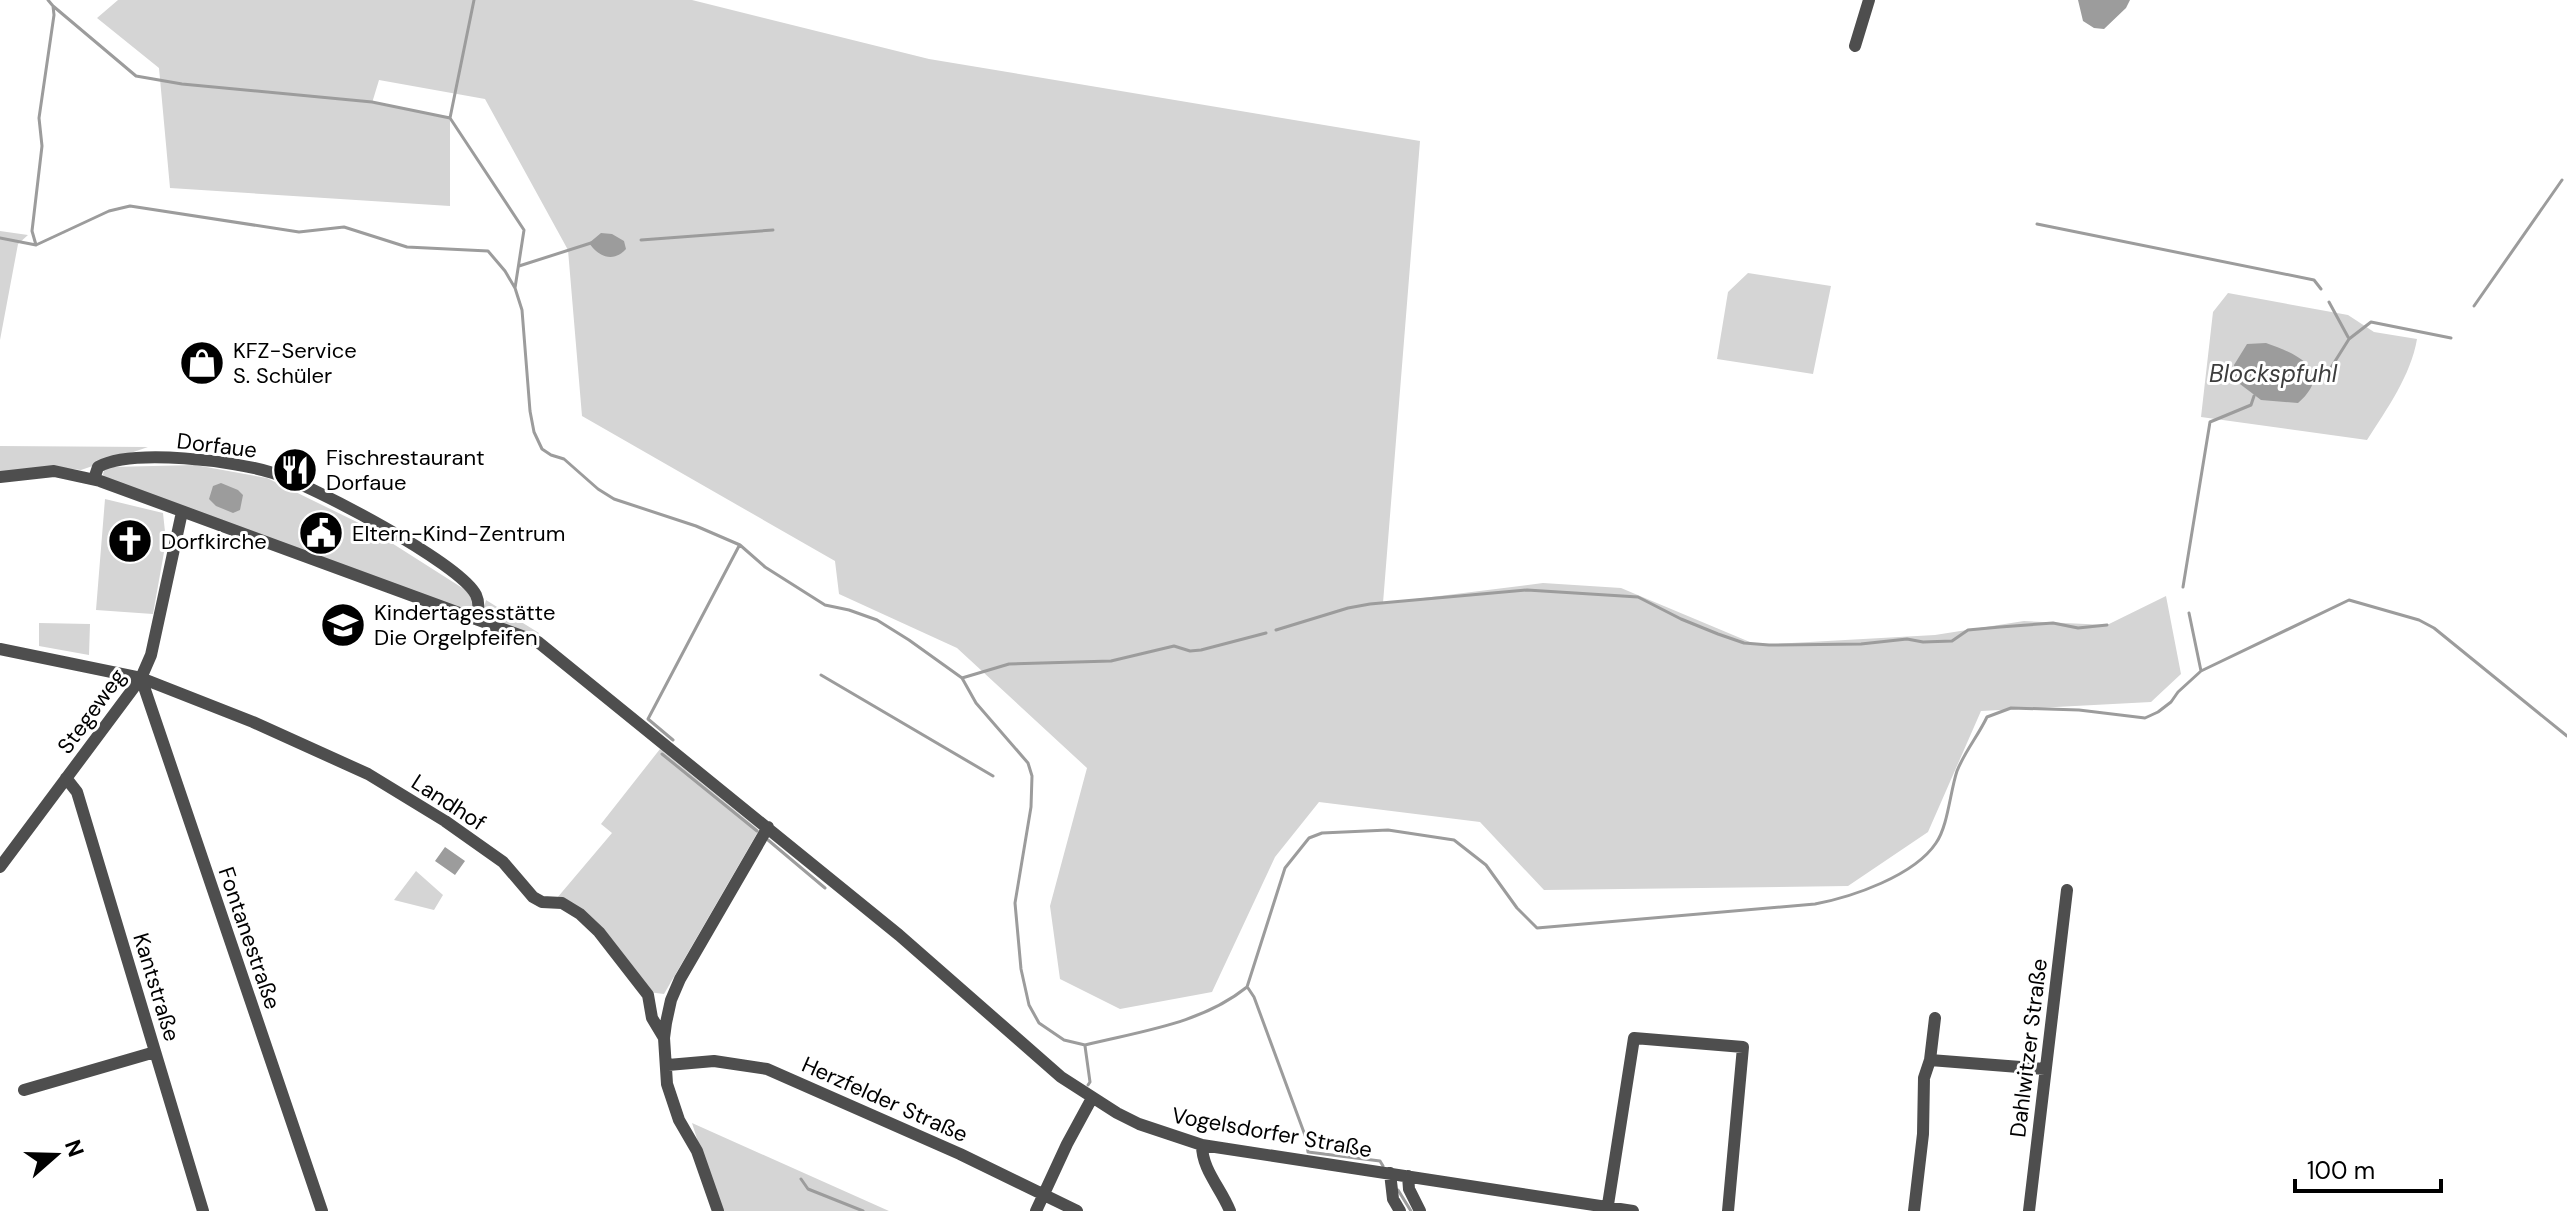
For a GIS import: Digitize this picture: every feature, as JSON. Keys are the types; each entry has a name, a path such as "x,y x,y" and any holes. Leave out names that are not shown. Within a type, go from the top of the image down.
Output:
{"street":[{"path":"1855,46 1869,0"},
{"name":"Dorfaue","path":"94,479 98,467 105,463 148,459 190,458 273,473 370,519 424,552 469,585 477,596 479,607 476,619"},
{"path":"0,477 44,471 94,479 538,642 768,827 680,979 671,1000 664,1038 667,1084 679,1120 697,1151 718,1211"},
{"name":"Stegeweg","path":"0,867 141,678 151,655 182,512"},
{"name":"Landhof","path":"0,649 141,678 253,722 368,774 445,821 503,862 533,897 542,902 562,903 580,914 599,932 648,995 652,1018 664,1038"},
{"name":"Fontanestraße","path":"141,678 322,1211"},
{"name":"Kantstraße","path":"66,778 77,792 203,1211"},
{"name":"Vogelsdorfer Straße","path":"768,827 899,935 1043,1062 1092,1098 1139,1124 1202,1145 1633,1211"},
{"name":"Dahlwitzer Straße","path":"2029,1211 2067,890"},
{"path":"1914,1211 1923,1134 1924,1078 1930,1060 1935,1018"},
{"path":"1607,1209 1634,1038 1743,1047 1728,1211"},
{"path":"24,1090 155,1052"},
{"path":"1930,1060 2045,1069"},
{"name":"Herzfelder Straße","path":"668,1065 714,1061 767,1069 1044,1193 1077,1211"},
{"path":"1036,1211 1092,1098"},
{"path":"1202,1145 1202,1157 1230,1211"},
{"path":"1390,1173 1393,1199 1400,1211"},
{"path":"1408,1176 1409,1189 1420,1211"}],"shaded area":[{"path":"118,0 692,0 929,59 1420,141 1383,603 1543,583 1621,588 1757,645 1935,635 2024,621 2107,625 2166,596 2181,674 2151,702 1981,711 1928,832 1848,886 1544,890 1480,822 1319,802 1275,857 1212,992 1120,1009 1060,979 1050,906 1087,768 957,648 839,594 835,561 582,416 568,250 485,99 379,80 372,103 450,118 450,206 170,188 159,68 97,18"},
{"path":"0,231 28,235 18,244 0,340"},
{"path":"1748,273 1831,286 1813,374 1717,359 1728,292"},
{"path":"2228,293 2348,315 2374,332 2417,339 2404,379 2367,440 2201,417 2213,312"},
{"path":"0,446 148,447 81,470 64,468 0,474"},
{"path":"195,465 267,478 365,526 464,589 470,595 475,615 103,475 104,470 111,467"},
{"path":"105,499 163,513 166,541 153,614 96,610"},
{"path":"486,600 539,633 535,638 482,615"},
{"path":"39,623 90,624 89,655 39,646"},
{"path":"660,749 759,830 664,994 648,992 606,937 557,898 612,833 601,824"},
{"path":"416,871 443,895 434,910 394,900"},
{"path":"692,1123 889,1211 720,1211"}],"water":[{"path":"2078,0 2130,0 2104,29 2094,28 2083,21"},
{"path":"601,233 612,234 624,241 626,249 611,257 597,252 589,243"},
{"name":"Blockspfuhl","path":"2266,343 2299,358 2312,372 2309,391 2298,403 2261,400 2236,381 2234,365 2247,344"},
{"path":"221,483 243,495 240,510 233,513 216,506 209,499 213,486"},
{"path":"445,847 465,861 455,875 435,861"}],"waterway":[{"path":"36,245 32,231 42,146 39,118 54,15 53,6 48,0"},
{"path":"450,118 474,0"},
{"path":"53,6 136,76 182,84 372,102 450,118 524,230 515,288"},
{"path":"2474,306 2562,180"},
{"path":"0,238 36,245 109,211 130,206 299,232 344,227 407,247 488,251 515,288 522,310 530,411 534,432 542,449 564,459 614,499 696,526 740,545 765,567 825,605 877,620 909,640 962,678 976,703 1028,763 1032,776 1031,807 1015,903 1021,969 1029,1005 1039,1023 1064,1040 1085,1045 1190,1018 1229,1000 1247,987 1285,868 1309,838 1322,833 1388,830 1454,840 1486,865 1517,908 1537,928 1830,901 1898,875 1926,855 1943,828 1960,764 1987,717 2011,708 2079,710 2145,718 2171,702 2201,671 2349,600 2419,620 2434,628 2567,736"},
{"path":"2037,224 2314,280 2321,289"},
{"path":"641,240 773,230"},
{"path":"519,266 591,243"},
{"path":"2329,302 2348,337"},
{"path":"2314,379 2321,371 2327,374 2349,339 2371,322 2451,338"},
{"path":"2183,587 2210,422 2251,405 2254,396"},
{"path":"673,740 648,719 739,546"},
{"path":"1276,630 1370,604 1527,590 1638,597 1718,634 1744,643 1769,645 1861,644 1907,639 1952,641 1968,630 2053,623 2078,628 2107,625"},
{"path":"2189,613 2201,671"},
{"path":"962,678 1009,664 1111,661 1174,646 1190,651 1201,650 1266,633"},
{"path":"821,675 993,776"},
{"path":"662,754 757,831"},
{"path":"768,840 825,888"},
{"path":"1248,988 1306,1138 1308,1152 1380,1161 1383,1166"},
{"path":"1085,1046 1088,1085"},
{"path":"801,1179 808,1189 863,1211"},
{"path":"1398,1190 1411,1211"}],"place":[{"name":"KFZ-Service S. Schüler","path":"202,363"},
{"name":"Fischrestaurant Dorfaue","path":"295,470"},
{"name":"Eltern-Kind-Zentrum","path":"321,533"},
{"name":"Dorfkirche","path":"130,541"},
{"name":"Kindertagesstätte Die Orgelpfeifen","path":"343,625"}]}
